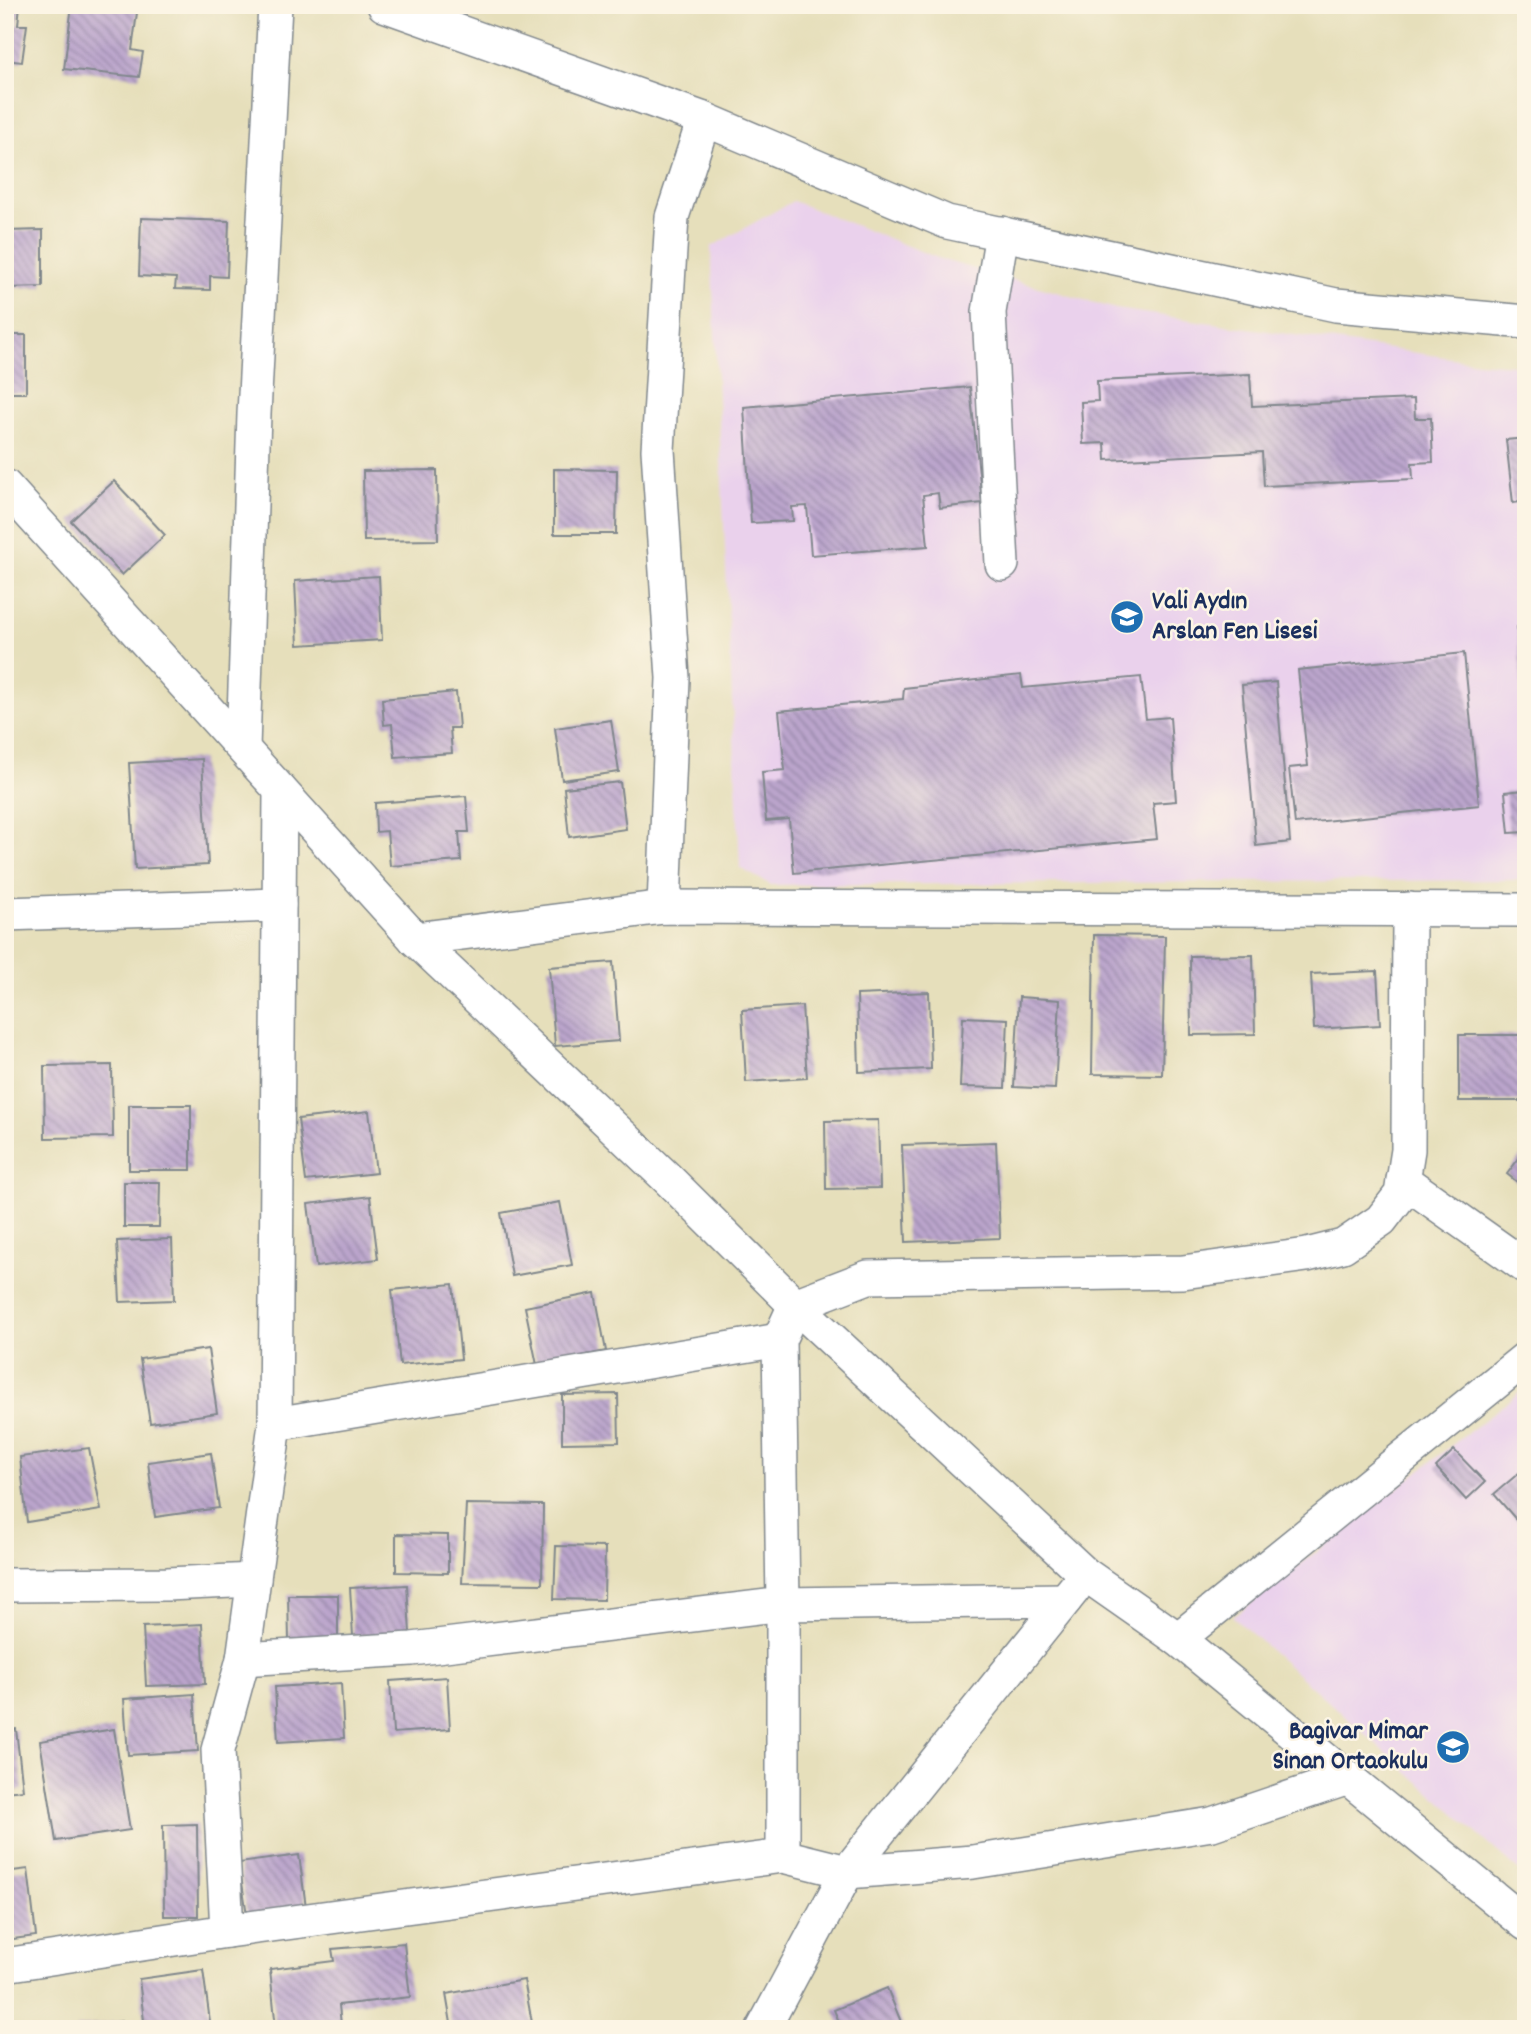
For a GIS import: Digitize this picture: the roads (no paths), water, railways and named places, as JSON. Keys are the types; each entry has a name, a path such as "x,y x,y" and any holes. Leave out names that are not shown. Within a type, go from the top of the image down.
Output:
{"street":[{"path":"243,748 254,414 275,5"},
{"path":"384,5 704,119 947,222 1336,305 1526,322"},
{"path":"664,907 673,678 658,450 672,218 704,119"},
{"path":"1002,233 989,312 1002,564"},
{"path":"5,486 415,939 667,1178 1075,1587 1178,1639 1526,1923"},
{"path":"228,1931 218,1750 243,1659 275,1424 280,790"},
{"path":"5,914 279,905"},
{"path":"415,939 664,907 1526,910"},
{"path":"783,1856 779,1340 795,1305 868,1277 1183,1272 1307,1255 1343,1246 1381,1220 1401,1194 1408,1150 1409,909"},
{"path":"1403,1180 1526,1267"},
{"path":"275,1424 779,1340"},
{"path":"1178,1639 1526,1358"},
{"path":"5,1585 142,1585 254,1580"},
{"path":"243,1659 412,1648 783,1604 1075,1587"},
{"path":"763,2029 847,1872 1075,1587"},
{"path":"5,1965 228,1931 783,1856 847,1872 973,1862 1212,1824 1348,1777"}],"place":[{"name":"Vali Aydın Arslan Fen Lisesi","path":"1127,617"},
{"name":"Bagivar Mimar Sinan Ortaokulu","path":"1453,1747"}]}
